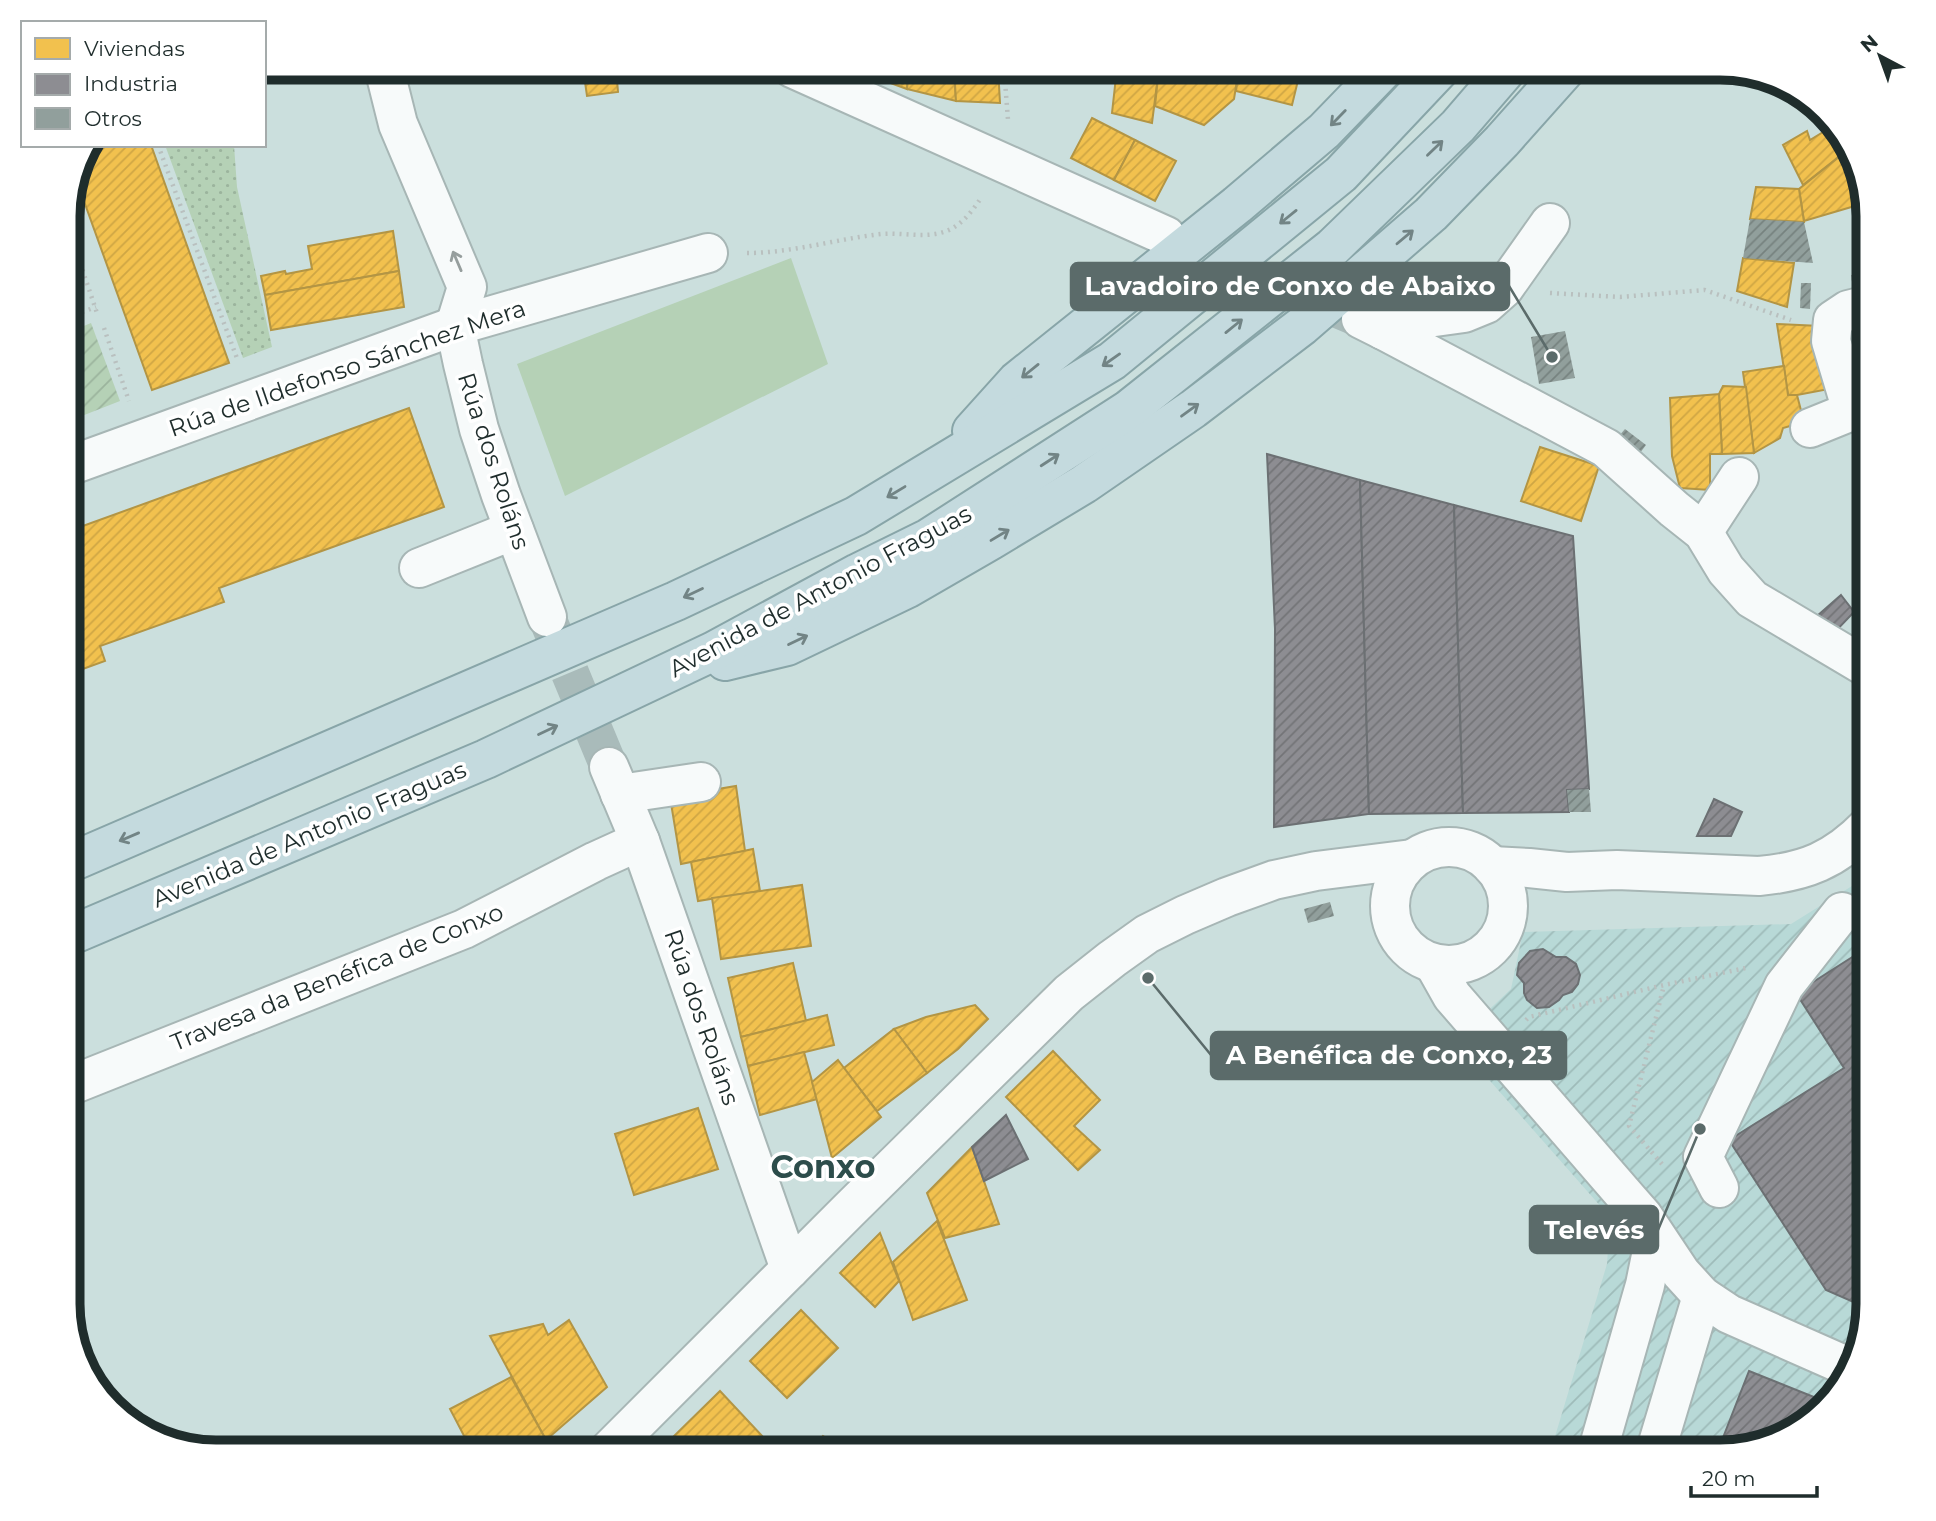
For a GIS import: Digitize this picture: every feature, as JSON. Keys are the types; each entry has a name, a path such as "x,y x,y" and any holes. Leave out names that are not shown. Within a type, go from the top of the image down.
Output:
{"highway":[{"path":"942,464 1017,381 1325,131 1374,80"},
{"name":"Avenida de Antonio Fraguas","path":"81,858 676,601 856,516 1112,361 1341,174 1430,80"},
{"name":"Avenida de Antonio Fraguas","path":"81,931 486,759 714,651 929,538 1128,410 1334,247 1458,126 1498,80"},
{"path":"662,676 787,646 908,588 1084,484 1193,409 1302,326 1431,214 1556,80"}],"street":[{"path":"387,80 398,124 467,287 455,326"},
{"path":"819,80 1166,236"},
{"path":"1540,237 1504,288 1486,304 1464,313 1372,324 1606,448 1703,532 1726,570 1752,599 1856,661"},
{"name":"Rúa de Ildefonso Sánchez Mera","path":"81,462 455,326 708,253"},
{"path":"1856,308 1833,320 1831,341 1856,400"},
{"name":"Rúa dos Roláns","path":"455,326 479,429 547,617"},
{"path":"1810,428 1856,411"},
{"path":"1703,532 1739,477"},
{"path":"419,568 514,530"},
{"name":"Rúa dos Roláns","path":"701,782 615,780 640,841 790,1269"},
{"path":"1492,866 1567,872 1617,870 1759,876 1801,870 1821,863 1856,837"},
{"name":"Travesa da Benéfica de Conxo","path":"81,1081 464,929 596,860 640,841"},
{"path":"1506,922 1506,891 1500,876 1483,858 1471,851 1448,847 1425,852 1412,859 1399,874 1392,889 1390,917 1399,940 1424,960 1434,964 1461,965 1474,961 1488,951 1506,922 1528,900 1567,872"},
{"path":"619,1440 1069,993 1112,958 1147,934 1185,915 1274,880 1316,871 1412,859"},
{"path":"1719,1188 1703,1157 1784,986 1855,914 1821,863"},
{"path":"1316,871 1349,883 1389,905"},
{"path":"1470,1015 1470,978 1474,961"},
{"path":"1434,964 1452,996 1628,1199 1681,1273 1702,1296 1729,1314 1841,1364"},
{"path":"1601,1440 1656,1236"},
{"path":"1659,1440 1702,1296"}],"path":[{"path":"1005,80 1008,115"},
{"path":"159,147 237,361"},
{"path":"708,253 770,253 884,234 930,235 952,229 968,217 980,200"},
{"path":"1540,237 1549,279 1548,293 1620,297 1705,290 1808,325 1833,320"},
{"path":"81,264 99,316"},
{"path":"81,313 96,307"},
{"path":"104,328 133,412"},
{"path":"1497,1048 1529,1017 1664,985 1760,965 1784,986"},
{"path":"1628,1199 1662,1164 1629,1126 1664,985"}],"shaded area":[{"path":"1856,883 1856,1304 1853,1331 1845,1357 1816,1401 1787,1422 1755,1436 1719,1440 1554,1440 1607,1264 1610,1217 1454,1040 1511,989 1523,932 1791,924"}],"green space":[{"path":"166,147 234,147 237,187 272,347 243,358"},
{"path":"791,258 828,364 565,496 517,364"},
{"path":"91,323 120,401 81,416 81,327"}],"building: Viviendas":[{"path":"585,80 617,80 618,92 587,96"},
{"path":"883,80 908,80 907,89"},
{"path":"908,80 955,80 956,101 907,89"},
{"path":"955,80 999,80 1000,103 956,101"},
{"path":"1116,80 1157,80 1152,123 1112,113"},
{"path":"1158,80 1237,80 1234,99 1204,125 1155,106"},
{"path":"1237,80 1298,80 1292,105 1236,91"},
{"path":"1092,118 1135,140 1114,180 1071,158"},
{"path":"1819,126 1833,141 1841,155 1803,185 1783,145 1807,131 1810,140 1823,132"},
{"path":"1135,140 1176,161 1155,201 1114,180"},
{"path":"100,147 152,147 229,363 152,390 82,197 85,181"},
{"path":"1841,155 1851,181 1855,206 1804,221 1799,189"},
{"path":"1756,187 1799,189 1804,222 1750,219"},
{"path":"393,231 399,271 265,295 261,276 312,269 308,246"},
{"path":"1743,258 1794,263 1787,307 1737,291"},
{"path":"399,271 404,307 271,330 265,295"},
{"path":"1777,324 1820,326 1829,389 1788,395"},
{"path":"1856,333 1856,369 1842,338"},
{"path":"1784,366 1788,395 1797,395 1804,422 1783,428 1780,438 1754,453 1743,372"},
{"path":"1723,386 1746,387 1754,453 1722,454 1719,394"},
{"path":"1719,394 1722,454 1710,454 1710,490 1680,488 1672,456 1670,398"},
{"path":"409,408 444,507 219,588 224,602 100,646 105,661 81,670 81,527"},
{"path":"1540,447 1599,466 1581,521 1521,501"},
{"path":"736,786 745,851 681,864 670,797"},
{"path":"753,849 760,891 698,901 691,862"},
{"path":"802,885 811,946 721,959 712,898"},
{"path":"793,963 806,1021 741,1037 728,978"},
{"path":"975,1005 988,1019 958,1049 927,1073 894,1029 926,1017"},
{"path":"827,1015 834,1045 748,1066 741,1037"},
{"path":"894,1029 927,1073 877,1111 844,1068"},
{"path":"1053,1051 1100,1100 1074,1126 1100,1150 1078,1170 1006,1097"},
{"path":"804,1052 817,1099 760,1115 748,1066"},
{"path":"838,1060 881,1117 832,1158 812,1082"},
{"path":"698,1108 718,1169 634,1195 615,1134"},
{"path":"972,1147 999,1224 945,1238 927,1193"},
{"path":"937,1221 967,1300 913,1320 893,1262"},
{"path":"880,1233 899,1281 875,1307 840,1273"},
{"path":"801,1310 838,1348 787,1398 750,1361"},
{"path":"569,1320 607,1387 546,1440 490,1336 543,1324 548,1335"},
{"path":"511,1377 546,1440 466,1440 450,1409"},
{"path":"720,1391 766,1440 674,1440 672,1438"}],"building: Industria":[{"path":"1267,454 1360,480 1369,814 1274,827 1275,629"},
{"path":"1360,480 1454,505 1463,813 1369,814"},
{"path":"1454,505 1573,536 1589,789 1567,790 1569,812 1463,813"},
{"path":"1841,595 1854,612 1831,636 1809,623"},
{"path":"1714,799 1742,812 1731,836 1697,836"},
{"path":"1543,949 1556,957 1566,957 1576,964 1580,975 1572,992 1563,995 1549,1007 1537,1008 1527,1000 1524,983 1517,975 1519,963 1530,951"},
{"path":"1856,955 1856,1303 1826,1290 1729,1140 1844,1068 1796,993"},
{"path":"1006,1115 1028,1159 984,1181 972,1147"},
{"path":"1749,1371 1818,1399 1780,1426 1755,1436 1722,1440"}],"building: Otros":[{"path":"1750,219 1804,222 1813,263 1743,258"},
{"path":"1856,274 1856,289 1853,289 1851,275"},
{"path":"1801,283 1811,283 1810,309 1800,308"},
{"path":"1565,331 1575,378 1539,384 1531,337"},
{"path":"1625,429 1646,445 1640,453 1618,437"},
{"path":"1589,789 1591,812 1569,812 1567,790"},
{"path":"1330,902 1334,916 1308,923 1304,909"}],"tunnel":[{"path":"1166,236 1354,316"},
{"path":"548,620 609,767"}],"place":[{"name":"Lavadoiro de Conxo de Abaixo","path":"1552,357"},
{"name":"A Benéfica de Conxo, 23","path":"1148,978"},
{"name":"Televés","path":"1700,1129"}],"district":[{"name":"Conxo","path":"823,1166"}]}
